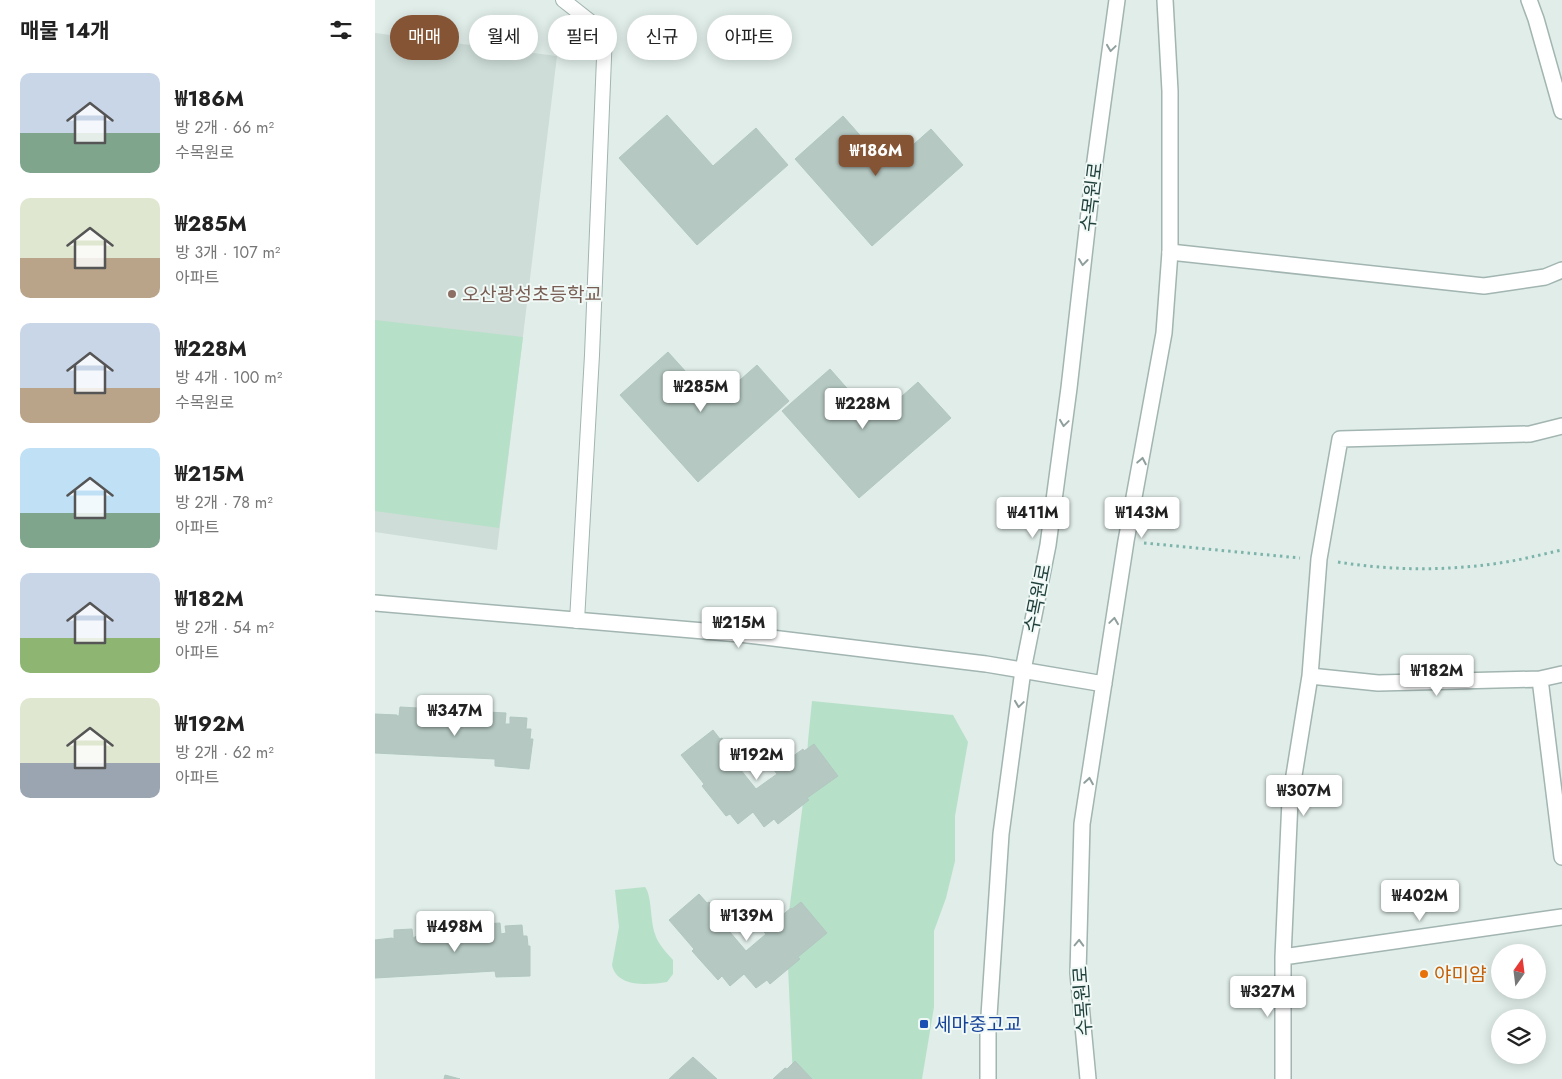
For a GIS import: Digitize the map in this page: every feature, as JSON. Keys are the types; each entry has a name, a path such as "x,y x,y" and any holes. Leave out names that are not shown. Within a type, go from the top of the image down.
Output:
{"street":[{"name":"수목원로","path":"988,1079 988,1031 1001,834 1023,670 1049,535 1069,388 1095,158 1117,0"},
{"name":"수목원로","path":"1088,1079 1078,973 1082,824 1126,541 1164,333 1170,252 1170,91 1165,0"},
{"path":"1529,0 1562,111"},
{"path":"1170,252 1484,286 1545,277 1562,270"},
{"path":"1283,1079 1283,956 1290,800 1310,676 1319,559 1340,439 1530,434 1562,426"},
{"path":"375,603 739,634 1023,670 1104,684"},
{"path":"1310,676 1378,683 1540,679 1562,674"},
{"path":"1540,679 1562,858"},
{"path":"1283,956 1562,917"}],"lane":[{"path":"563,0 605,33 592,354 577,621"}],"path":[{"path":"1126,541 1319,559 1370,567 1450,568 1505,562 1562,550"}],"shaded area":[{"name":"오산광성초등학교","path":"375,33 390,35 390,60 459,60 459,44 469,45 469,60 538,60 538,54 548,55 548,60 557,60 497,550 375,532"}],"green space":[{"path":"375,320 523,337 499,528 375,511"},
{"path":"812,701 953,715 968,742 955,816 955,861 946,898 934,931 934,1007 922,1079 793,1079 788,966 789,912 805,787"},
{"path":"645,887 649,896 656,938 673,960 673,974 667,982 643,984 627,981 620,978 612,965 619,927 615,890"}],"building":[{"path":"667,115 713,166 756,128 788,165 697,245 619,158"},
{"path":"843,116 888,167 931,129 963,165 872,246 795,159"},
{"path":"668,352 714,403 757,365 789,401 698,482 620,395"},
{"path":"830,369 875,420 918,382 951,418 859,498 782,411"},
{"path":"400,707 418,708 417,717 439,717 439,719 485,719 484,721 487,721 487,712 506,713 505,724 510,724 510,717 527,718 526,729 531,729 530,739 533,739 529,769 495,766 495,759 375,753 375,714 399,716"},
{"path":"713,730 720,739 722,738 744,766 740,769 756,789 777,774 774,770 803,749 804,751 814,744 838,776 807,798 809,800 778,824 774,819 764,827 753,812 738,824 730,814 726,816 702,786 704,784 681,755"},
{"path":"699,894 733,928 729,931 746,951 766,934 763,931 801,902 827,933 770,984 767,980 756,988 744,974 730,986 722,976 718,980 692,951 694,949 669,920"},
{"path":"500,923 501,934 506,933 505,926 522,925 523,936 527,936 528,946 530,946 530,976 496,977 495,971 375,978 375,940 394,939 394,930 412,929 413,938 417,936 480,932 482,934 482,924"},
{"path":"693,1057 717,1079 669,1079"},
{"path":"795,1061 812,1079 773,1079 785,1068 787,1069"},
{"path":"445,1075 460,1079 444,1079"}],"place":[{"name":"오산광성초등학교","path":"452,294"},
{"name":"야미얌","path":"1424,974"},
{"name":"세마중고교","path":"924,1024"}]}
